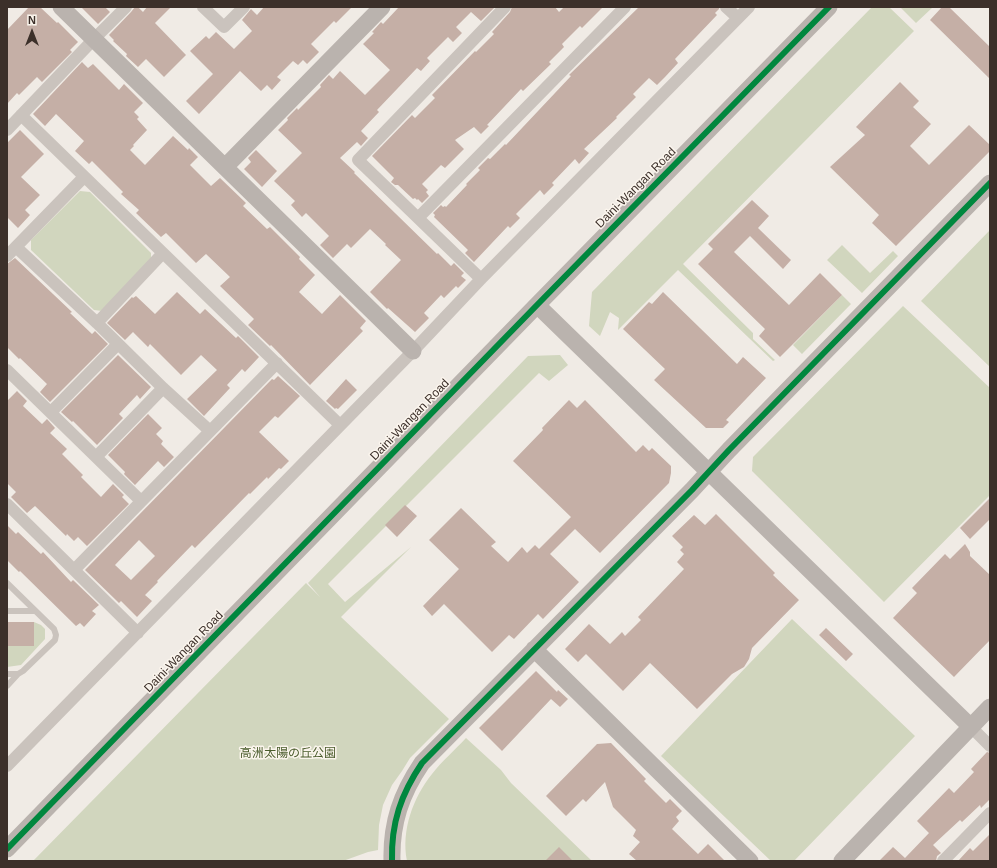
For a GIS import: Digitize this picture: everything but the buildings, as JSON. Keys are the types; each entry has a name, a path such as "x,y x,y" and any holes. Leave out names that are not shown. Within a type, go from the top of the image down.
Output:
{"street":[{"path":"62,7 413,351"},
{"path":"7,130 126,7"},
{"path":"203,7 224,27 244,7"},
{"path":"225,167 382,7"},
{"path":"481,279 358,160 505,7"},
{"path":"418,218 625,7"},
{"path":"726,7 738,18"},
{"path":"7,766 413,351 481,279 749,7"},
{"name":"Daini-Wangan Road","path":"7,849 537,304 829,7"},
{"path":"21,115 340,425"},
{"path":"7,256 84,177"},
{"path":"392,861 395,822 400,802 412,778 422,763 709,472 990,183"},
{"path":"16,247 210,431"},
{"path":"97,323 164,253"},
{"path":"537,304 990,746"},
{"path":"51,412 118,344"},
{"path":"74,570 277,363"},
{"path":"7,370 141,501"},
{"path":"96,457 164,388"},
{"path":"7,504 138,633"},
{"path":"534,649 750,861"},
{"path":"842,861 990,707"},
{"path":"943,861 990,812"}],"lane":[{"path":"7,583 54,629 56,635 56,638 7,686"},
{"path":"7,610 35,611"},
{"path":"7,674 18,674"}],"green space":[{"path":"872,7 889,7 914,31 683,264 753,333 753,339 775,360 773,361 678,270 618,330 619,318 610,312 600,336 589,326 592,292"},
{"path":"900,7 933,7 916,23"},
{"path":"80,191 90,192 151,253 151,260 102,311 94,310 31,250 31,240"},
{"path":"990,230 990,367 921,301"},
{"path":"842,245 870,273 893,251 898,256 862,293 827,260"},
{"path":"842,295 851,304 802,354 793,345"},
{"path":"903,306 990,388 990,495 884,602 752,471 753,457"},
{"name":"高洲太陽の丘公園","path":"560,355 568,365 549,381 539,373 328,584 345,602 411,547 341,617 449,719 410,758 392,785 383,805 379,825 378,850 343,861 33,861 306,583 320,597 308,583 528,356"},
{"path":"792,619 915,736 794,861 771,861 661,756"},
{"path":"34,622 41,625 45,629 45,639 21,665 7,667 7,646 34,646"},
{"path":"466,738 501,770 511,783 592,861 407,861 407,826 419,793 432,774"}],"cycle path":[{"path":"7,849 829,7"},
{"path":"392,861 393,834 399,809 408,786 422,763 692,490 729,450 990,183"}]}
